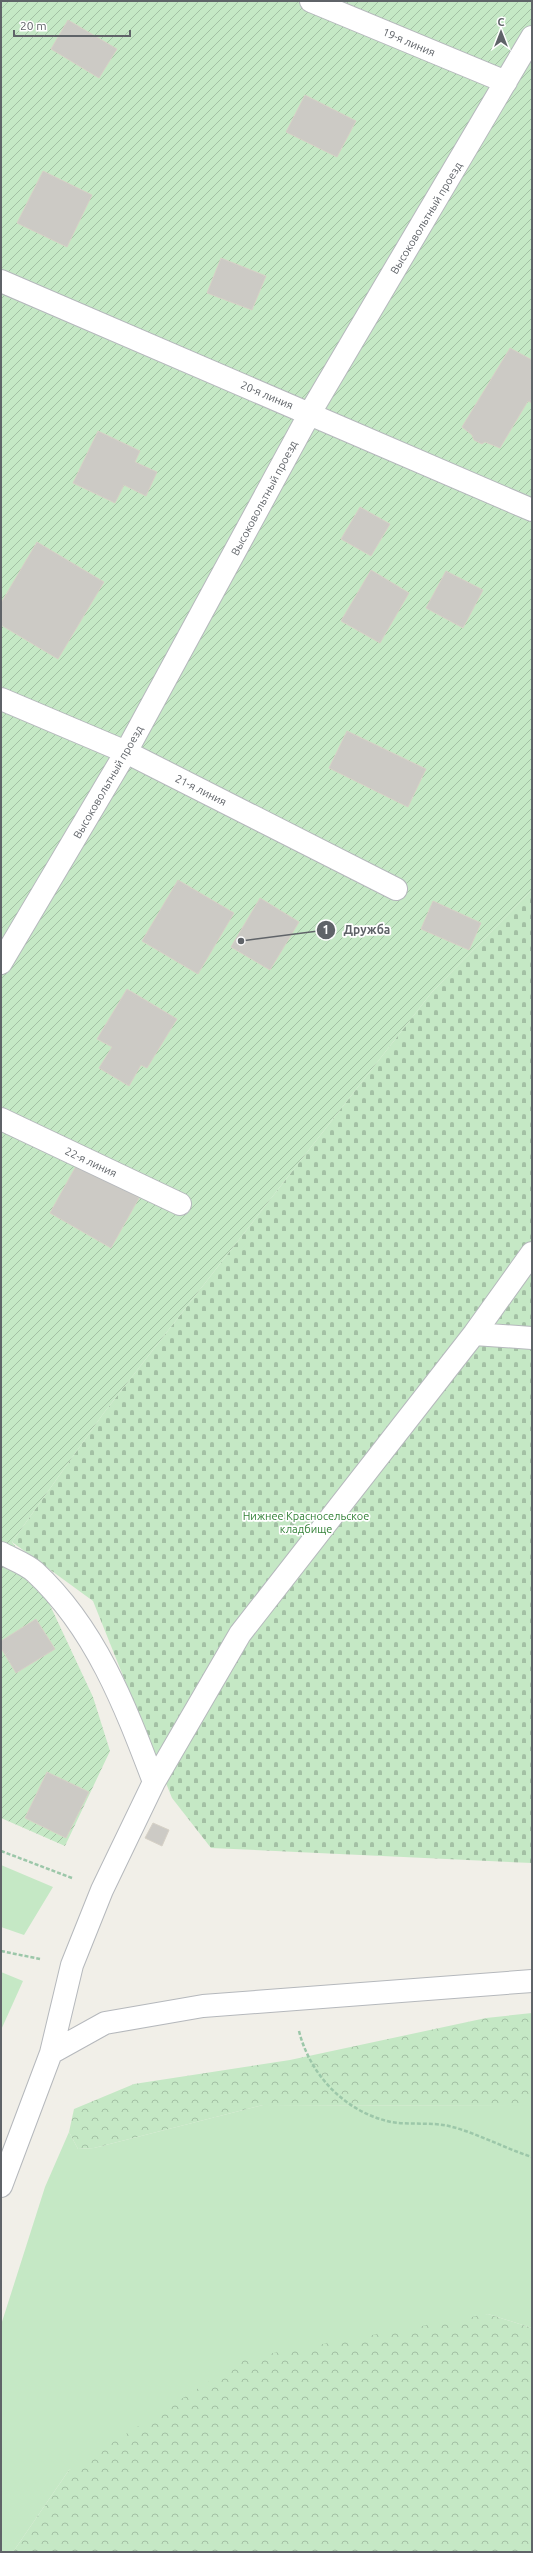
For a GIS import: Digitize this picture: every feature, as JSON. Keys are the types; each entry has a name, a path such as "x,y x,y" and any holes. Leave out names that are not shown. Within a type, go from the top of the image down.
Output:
{"street":[{"name":"19-я линия","path":"311,1 506,82"},
{"name":"Высоковольтный проезд","path":"1,963 126,752 310,414 532,37"},
{"name":"20-я линия","path":"1,281 532,510"},
{"name":"21-я линия","path":"1,699 126,752 396,889"},
{"name":"22-я линия","path":"1,1120 180,1204"},
{"path":"1,2186 51,2053 72,1965 102,1890 154,1782 240,1634 474,1334 532,1253"},
{"path":"474,1334 532,1338"},
{"path":"1,1553 34,1572 83,1627 126,1711 154,1782"},
{"path":"51,2053 105,2023 204,2006 291,1998 532,1981"}],"path":[{"path":"1,1852 102,1890"},
{"path":"1,1952 72,1965"},
{"path":"291,1998 303,2045 317,2074 340,2096 362,2113 392,2122 449,2126 532,2157"}],"green space":[{"path":"1,1 532,1 532,890 432,992 103,1414 12,1542 34,1571 93,1697 110,1751 65,1846 1,1818"},
{"name":"Нижнее Красносельское кладбище","path":"532,890 532,1863 211,1848 172,1798 93,1601 12,1542 103,1414 432,992"},
{"path":"1,1865 53,1887 24,1935 1,1927"},
{"path":"1,1972 23,1981 1,2030"},
{"path":"532,2013 532,2106 263,2105 94,2148 78,2149 69,2132 74,2109 134,2084 290,2060 486,2018"},
{"path":"263,2105 532,2106 532,2328 488,2314 69,2470 13,2552 1,2552 1,2325 45,2187 69,2132 78,2149 94,2148"},
{"path":"488,2314 532,2328 532,2552 13,2552 69,2470 246,2358"}],"building":[{"path":"68,20 117,49 99,78 51,49"},
{"path":"305,95 356,121 337,157 286,132"},
{"path":"43,171 92,195 67,247 17,223"},
{"path":"221,258 266,276 252,310 207,293"},
{"path":"510,348 532,360 532,403 528,401 500,448 485,442 482,444 474,440 472,435 462,427"},
{"path":"98,431 140,451 135,462 157,472 146,496 124,485 115,503 73,483"},
{"path":"360,507 390,524 371,556 341,539"},
{"path":"37,542 104,582 58,659 1,625 1,603"},
{"path":"371,570 409,593 380,643 341,621"},
{"path":"446,571 483,590 463,628 426,608"},
{"path":"347,731 426,769 408,807 329,768"},
{"path":"178,880 234,913 198,974 142,941"},
{"path":"260,898 299,922 270,970 231,947"},
{"path":"433,901 481,923 469,950 421,929"},
{"path":"127,989 177,1019 147,1068 141,1065 129,1086 99,1068 112,1047 97,1039"},
{"path":"76,1166 92,1175 94,1172 139,1198 111,1248 50,1213"},
{"path":"36,1619 55,1649 16,1673 1,1648 1,1641"},
{"path":"47,1772 89,1792 66,1838 25,1818"},
{"path":"153,1823 169,1830 162,1846 145,1838"}],"place":[{"name":"Дружба","path":"241,941"}]}
